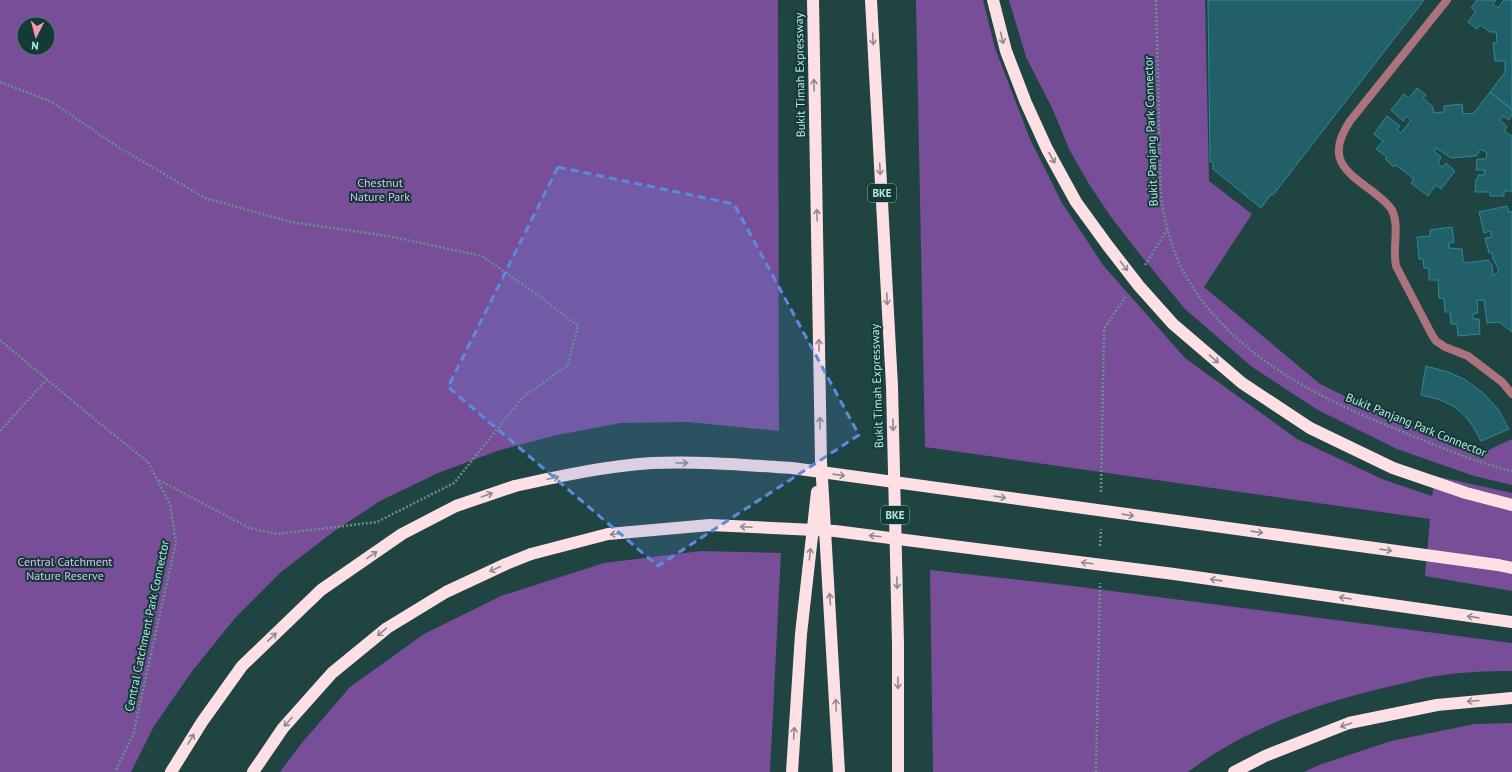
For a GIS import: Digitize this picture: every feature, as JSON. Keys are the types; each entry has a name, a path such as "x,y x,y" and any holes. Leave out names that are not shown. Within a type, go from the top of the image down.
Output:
{"highway":[{"name":"Bukit Timah Expressway","path":"813,0 821,461 839,772"},
{"name":"Bukit Timah Expressway","path":"871,0 892,386 898,636 898,772"},
{"path":"993,0 1006,51 1026,103 1047,149 1076,202 1139,286 1173,324 1242,383 1310,428 1392,468 1466,493 1512,505"},
{"path":"792,772 801,634 821,461"},
{"path":"171,772 202,722 242,666 321,590 402,534 456,506 515,486 598,469 653,463 715,463 792,468 1512,568"},
{"path":"253,772 283,728 332,673 386,628 446,592 506,564 531,554 608,534 710,525 835,531 1174,574 1512,622"},
{"path":"1234,772 1265,756 1349,724 1437,705 1512,698"}],"lane":[{"path":"1447,0 1345,128 1339,144 1340,159 1348,172 1382,199 1392,211 1395,226 1396,266 1433,338 1445,347 1468,356 1502,382 1512,394"}],"path":[{"name":"Bukit Panjang Park Connector","path":"1156,0 1161,199 1167,230 1179,263 1198,295 1233,336 1268,364 1321,395 1361,415 1443,448 1512,471"},
{"path":"0,82 52,102 118,147 205,198 291,222 388,236 482,256 578,326 568,365 522,398 454,483 377,522 278,534 249,528 157,479"},
{"name":"Central Catchment Park Connector","path":"0,340 148,462 170,504 176,542 133,735 115,772"},
{"path":"0,431 47,379"}],"highlighted area":[{"path":"558,167 734,204 859,435 658,566 448,387"}],"green space":[{"path":"0,0 778,0 779,431 688,422 621,423 557,435 497,451 438,473 380,501 333,532 281,572 236,617 193,670 154,726 131,772 0,772"},
{"path":"916,0 983,0 995,48 1030,139 1062,203 1103,265 1185,358 1297,439 1382,479 1432,496 1435,476 1512,493 1512,591 1425,576 1430,519 925,447"},
{"path":"1009,0 1205,0 1209,181 1252,214 1204,287 1320,384 1389,418 1482,453 1512,439 1512,485 1474,476 1397,449 1318,410 1252,367 1185,309 1111,217 1089,184 1069,149 1053,110 1026,57"},
{"path":"701,551 781,553 770,772 280,772 301,744 350,687 424,634 501,596 604,563"},
{"path":"930,570 1065,585 1512,643 1512,671 1464,673 1430,677 1337,700 1285,718 1259,729 1234,742 1188,772 933,772"},
{"path":"1512,723 1512,772 1304,772 1319,765 1391,741 1475,724"}],"building":[{"path":"1208,0 1424,0 1273,195 1271,194 1261,208 1213,169 1213,162 1210,162"},
{"path":"1477,0 1496,0 1493,4 1498,8 1504,0 1512,0 1512,109 1490,92 1505,72 1505,61 1495,61 1493,43 1497,42 1496,32 1490,32 1480,25 1477,29 1468,22 1476,11 1471,8"},
{"path":"1417,88 1426,95 1423,98 1432,106 1434,113 1444,112 1444,106 1462,104 1463,114 1474,113 1490,92 1512,110 1512,115 1509,120 1503,116 1500,120 1507,127 1504,131 1512,136 1512,191 1504,191 1504,196 1490,196 1490,192 1475,192 1476,179 1478,179 1478,175 1484,175 1485,170 1476,170 1477,159 1486,159 1487,153 1481,149 1476,156 1451,158 1436,148 1434,151 1441,157 1438,164 1442,167 1446,163 1455,171 1441,189 1436,185 1428,196 1411,183 1414,179 1396,165 1394,167 1385,159 1387,157 1376,149 1383,141 1374,134 1387,116 1400,126 1397,130 1401,133 1411,120 1406,116 1403,121 1391,110 1404,94 1409,98"},
{"path":"1507,206 1509,212 1512,211 1512,332 1499,322 1487,323 1484,300 1477,300 1478,313 1473,314 1473,319 1479,319 1480,334 1458,336 1457,324 1451,324 1450,312 1445,312 1444,299 1439,298 1438,280 1429,280 1429,268 1424,268 1423,259 1419,259 1417,237 1430,236 1430,230 1452,227 1454,242 1449,243 1449,248 1462,249 1463,261 1466,263 1488,260 1492,265 1493,276 1499,270 1493,259 1492,253 1489,253 1485,238 1492,237 1490,231 1484,233 1479,212"},
{"path":"1426,366 1448,372 1464,379 1482,392 1498,409 1509,429 1481,441 1466,417 1455,407 1438,399 1421,395"}],"park label":[{"name":"Chestnut Nature Park","path":"380,190"},
{"name":"Central Catchment Nature Reserve","path":"65,569"}]}
